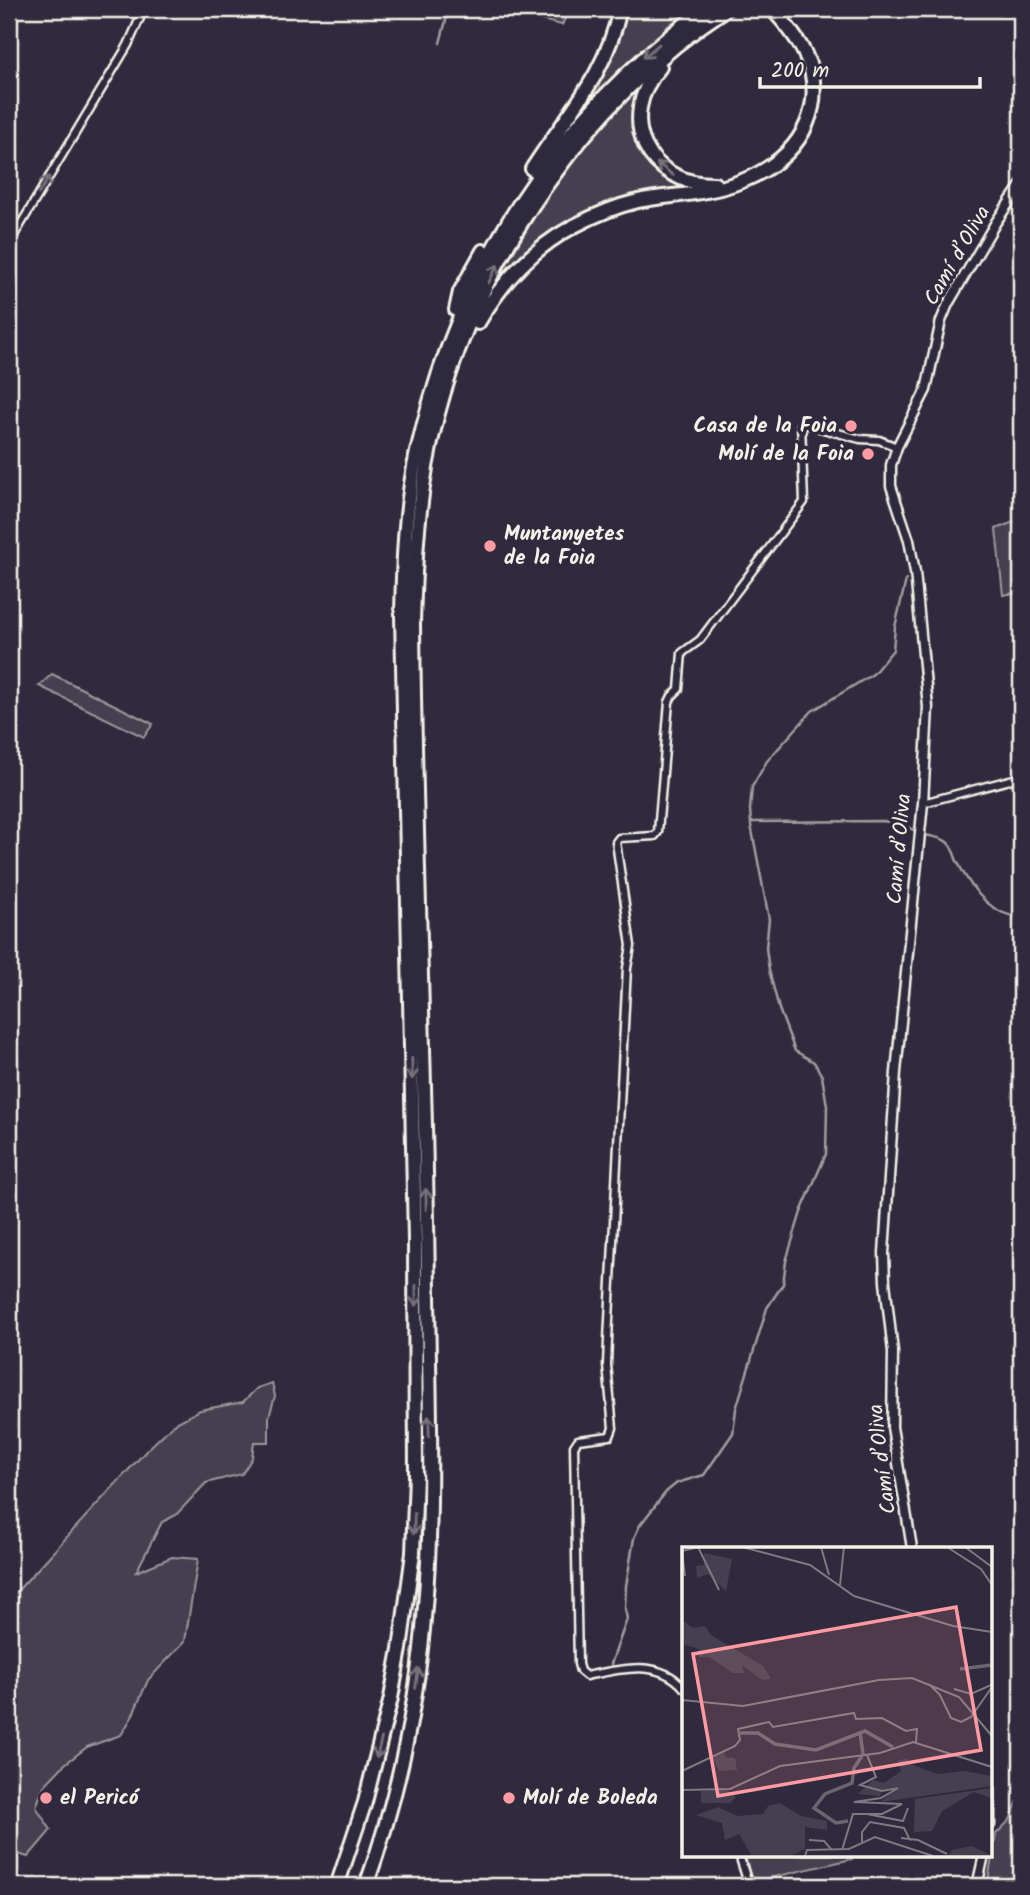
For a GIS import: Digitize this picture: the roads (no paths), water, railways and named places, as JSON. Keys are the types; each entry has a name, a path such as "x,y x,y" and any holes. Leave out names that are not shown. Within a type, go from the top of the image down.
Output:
{"highway":[{"path":"366,1886 389,1816 411,1718 428,1562 430,1484 427,1242 413,623 419,505 436,418 458,351 494,271 548,183 612,41 620,9"},
{"path":"337,1886 365,1802 391,1698 413,1553 416,1476 415,1241 403,566 417,453 449,344 460,292 497,225 537,168 625,74 653,48 705,9"},
{"path":"569,136 609,107 658,60 690,34 726,9"},
{"path":"436,418 446,402 468,342 495,296 534,253 573,226 615,209 637,202 709,191 754,176 778,162 798,141 810,115 814,87 808,59 795,35 774,10"},
{"path":"690,34 648,82 639,106 639,130 654,160 667,172 692,183 729,184"}],"street":[{"path":"9,244 128,45 144,9"},
{"name":"Camí d’Oliva","path":"912,1547 892,1427 893,1352 884,1253 896,1072 923,803 927,692 912,556 891,486 891,465 897,447 926,390 941,321 948,304 996,222 1021,186"},
{"path":"682,1686 673,1677 653,1669 611,1671 586,1676 580,1671 578,1664 574,1446 578,1440 610,1436 613,1428 607,1366 627,968 631,946 617,842 619,838 655,836 658,832 668,702 680,689 682,653 701,640 804,502 801,424 860,439 879,440 897,447"},
{"path":"923,803 1021,777"},
{"path":"739,1856 749,1886"},
{"path":"977,1886 984,1856"}],"waterway":[{"path":"440,43 449,9"},
{"path":"611,1664 627,1619 626,1586 634,1538 640,1525 666,1492 677,1483 704,1475 733,1433 736,1409 767,1308 783,1284 786,1261 801,1212 826,1154 827,1106 822,1076 814,1062 795,1051 779,1009 769,970 766,948 769,919 751,825 752,787 767,761 812,711 873,674 893,650 895,627 906,580"},
{"path":"751,822 883,821 901,824 916,831"},
{"path":"926,835 942,839 949,844 968,881 991,906 1021,917"}],"place":[{"name":"Casa de la Foia","path":"851,426"},
{"name":"Molí de la Foia","path":"868,454"},
{"name":"Muntanyetes de la Foia","path":"490,546"},
{"name":"el Pericó","path":"46,1798"},
{"name":"Molí de Boleda","path":"509,1798"}]}
